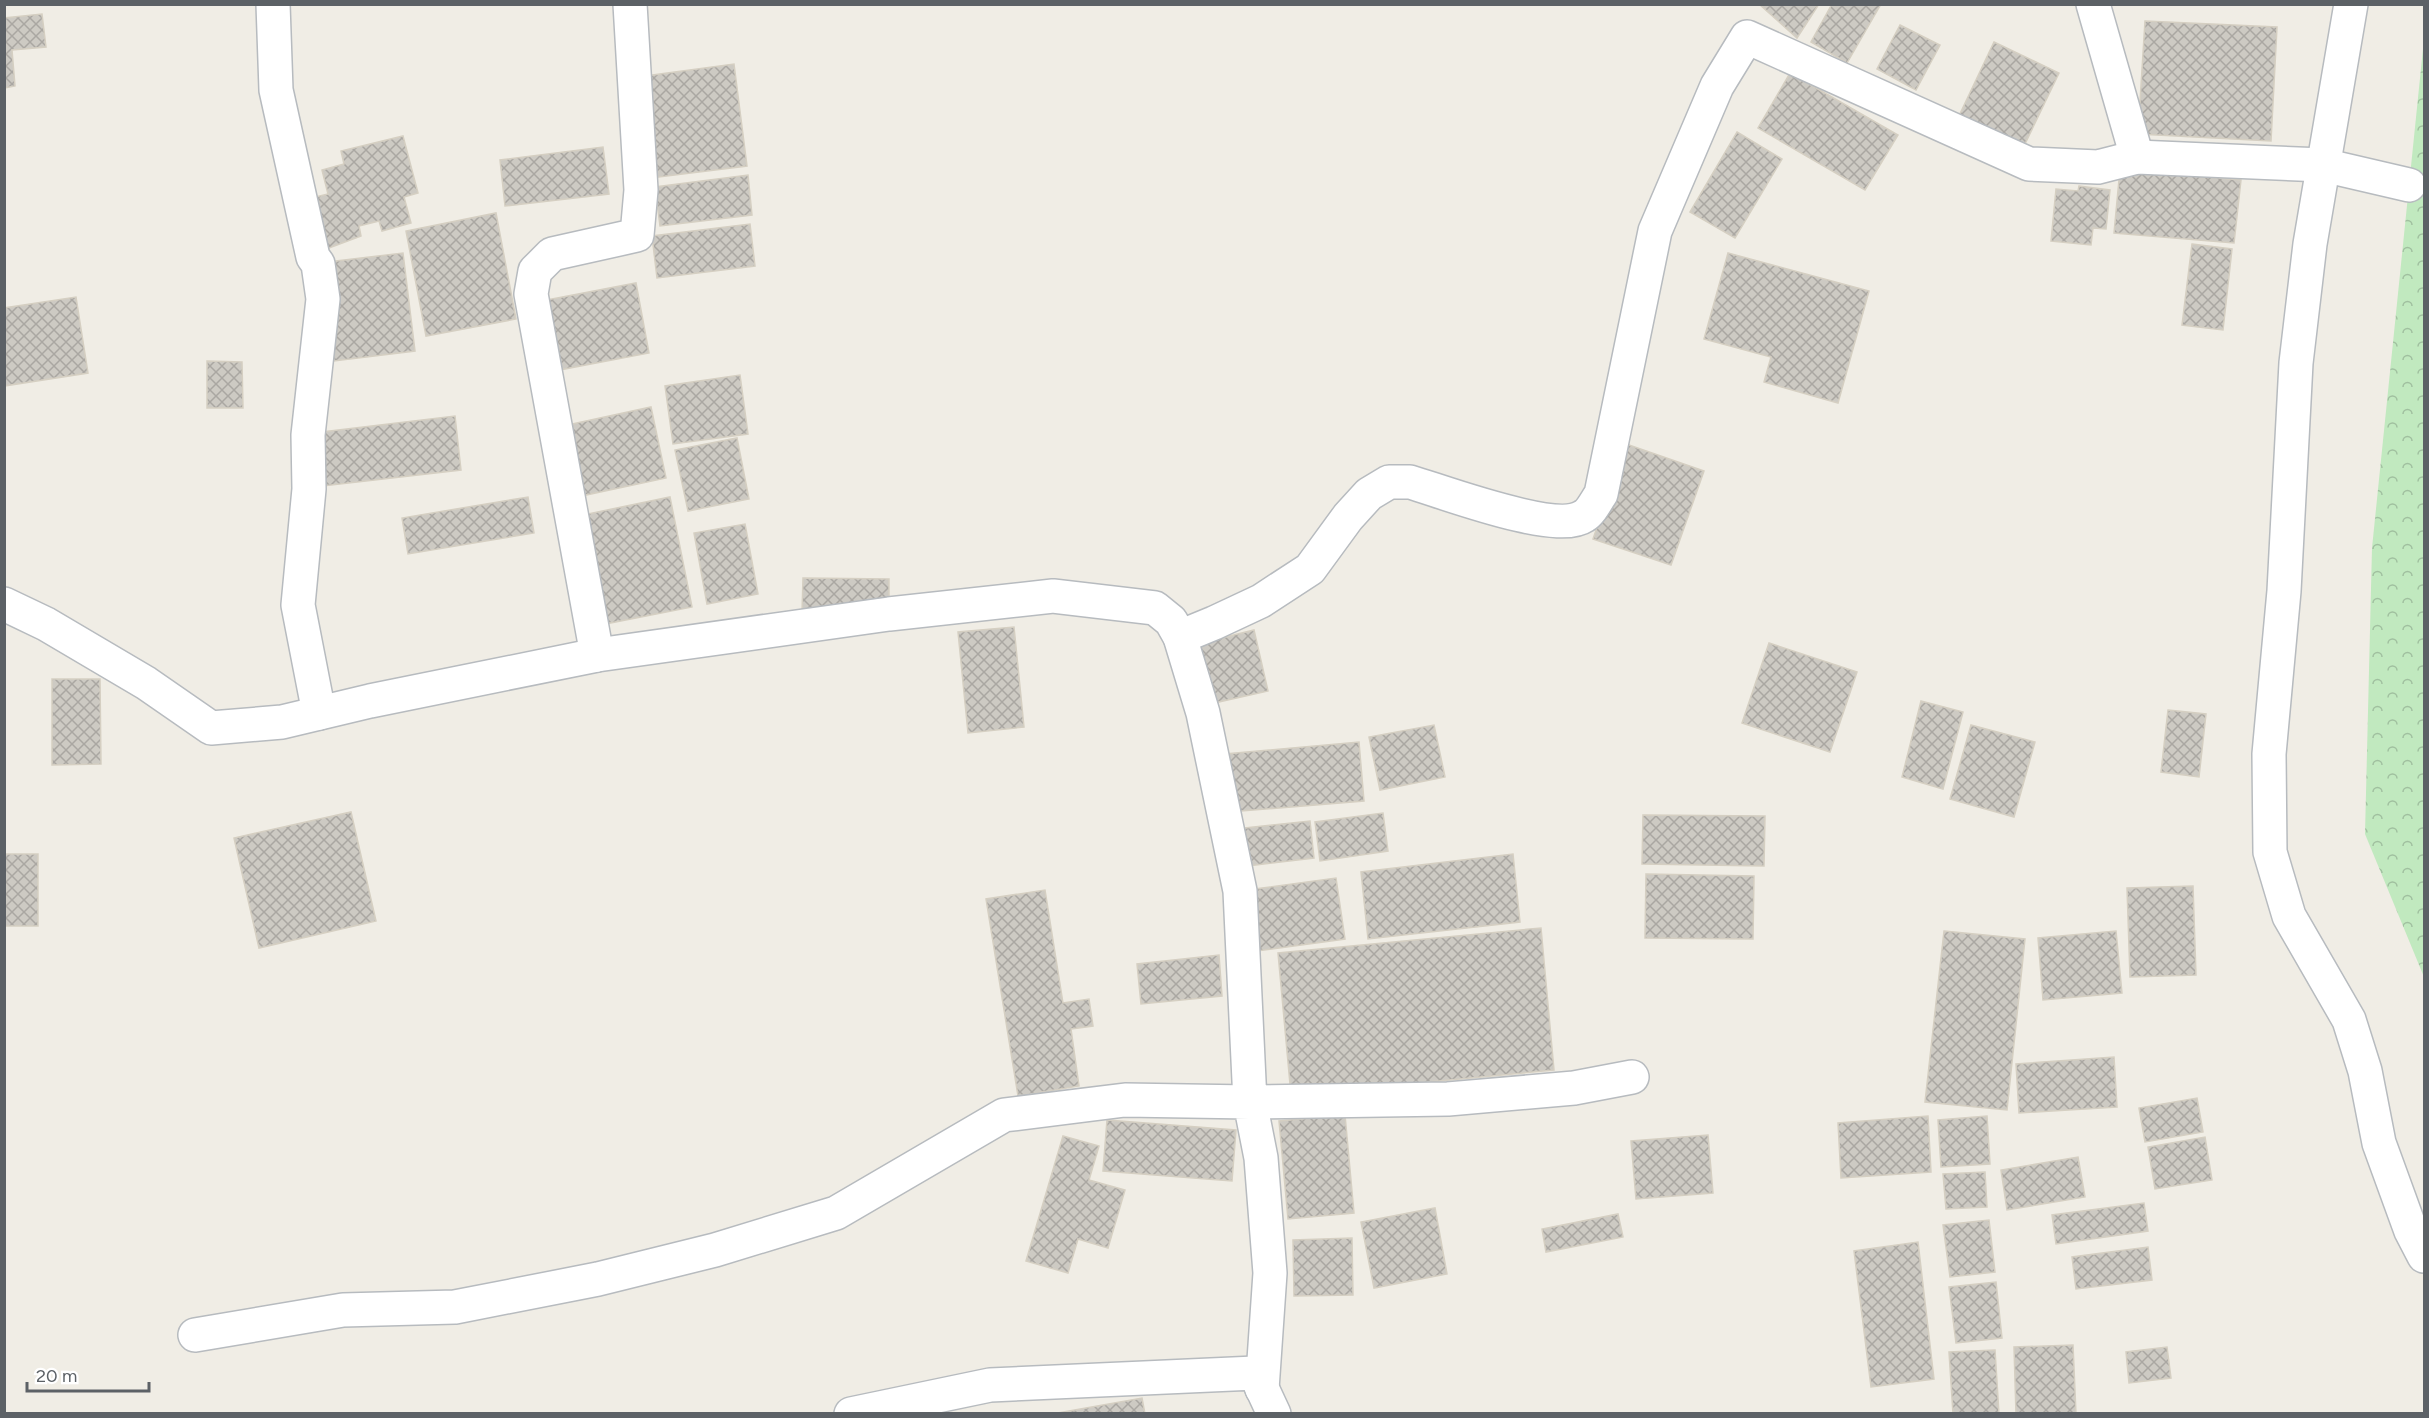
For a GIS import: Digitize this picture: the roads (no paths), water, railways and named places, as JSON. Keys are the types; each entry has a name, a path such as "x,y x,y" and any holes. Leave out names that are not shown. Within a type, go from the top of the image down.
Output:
{"street":[{"path":"273,4 276,90 313,257 318,264 323,299 308,435 309,489 298,605 319,713"},
{"path":"597,655 531,294 535,271 552,254 637,235 641,190 630,4"},
{"path":"2093,4 2137,157"},
{"path":"2351,4 2310,244 2296,363 2284,591 2269,754 2270,852 2289,916 2349,1020 2366,1071 2379,1143 2411,1231 2424,1256"},
{"path":"1180,637 1261,601 1310,569 1347,517 1369,494 1389,482 1410,482 1540,521 1565,522 1584,516 1601,495 1655,231 1717,87 1747,36 2028,164 2098,167 2137,157 2323,165 2409,185"},
{"path":"4,604 46,624 146,683 212,728 282,722 597,655 787,627 1053,596 1155,608 1171,621 1180,637 1203,713 1240,891 1250,1102 1261,1158 1270,1273 1268,1401"},
{"path":"195,1335 343,1310 455,1307 598,1279 715,1250 836,1213 1004,1116 1125,1100 1250,1102 1448,1099 1574,1088 1632,1077"},
{"path":"851,1413 990,1385 1255,1373 1268,1401"}]}
